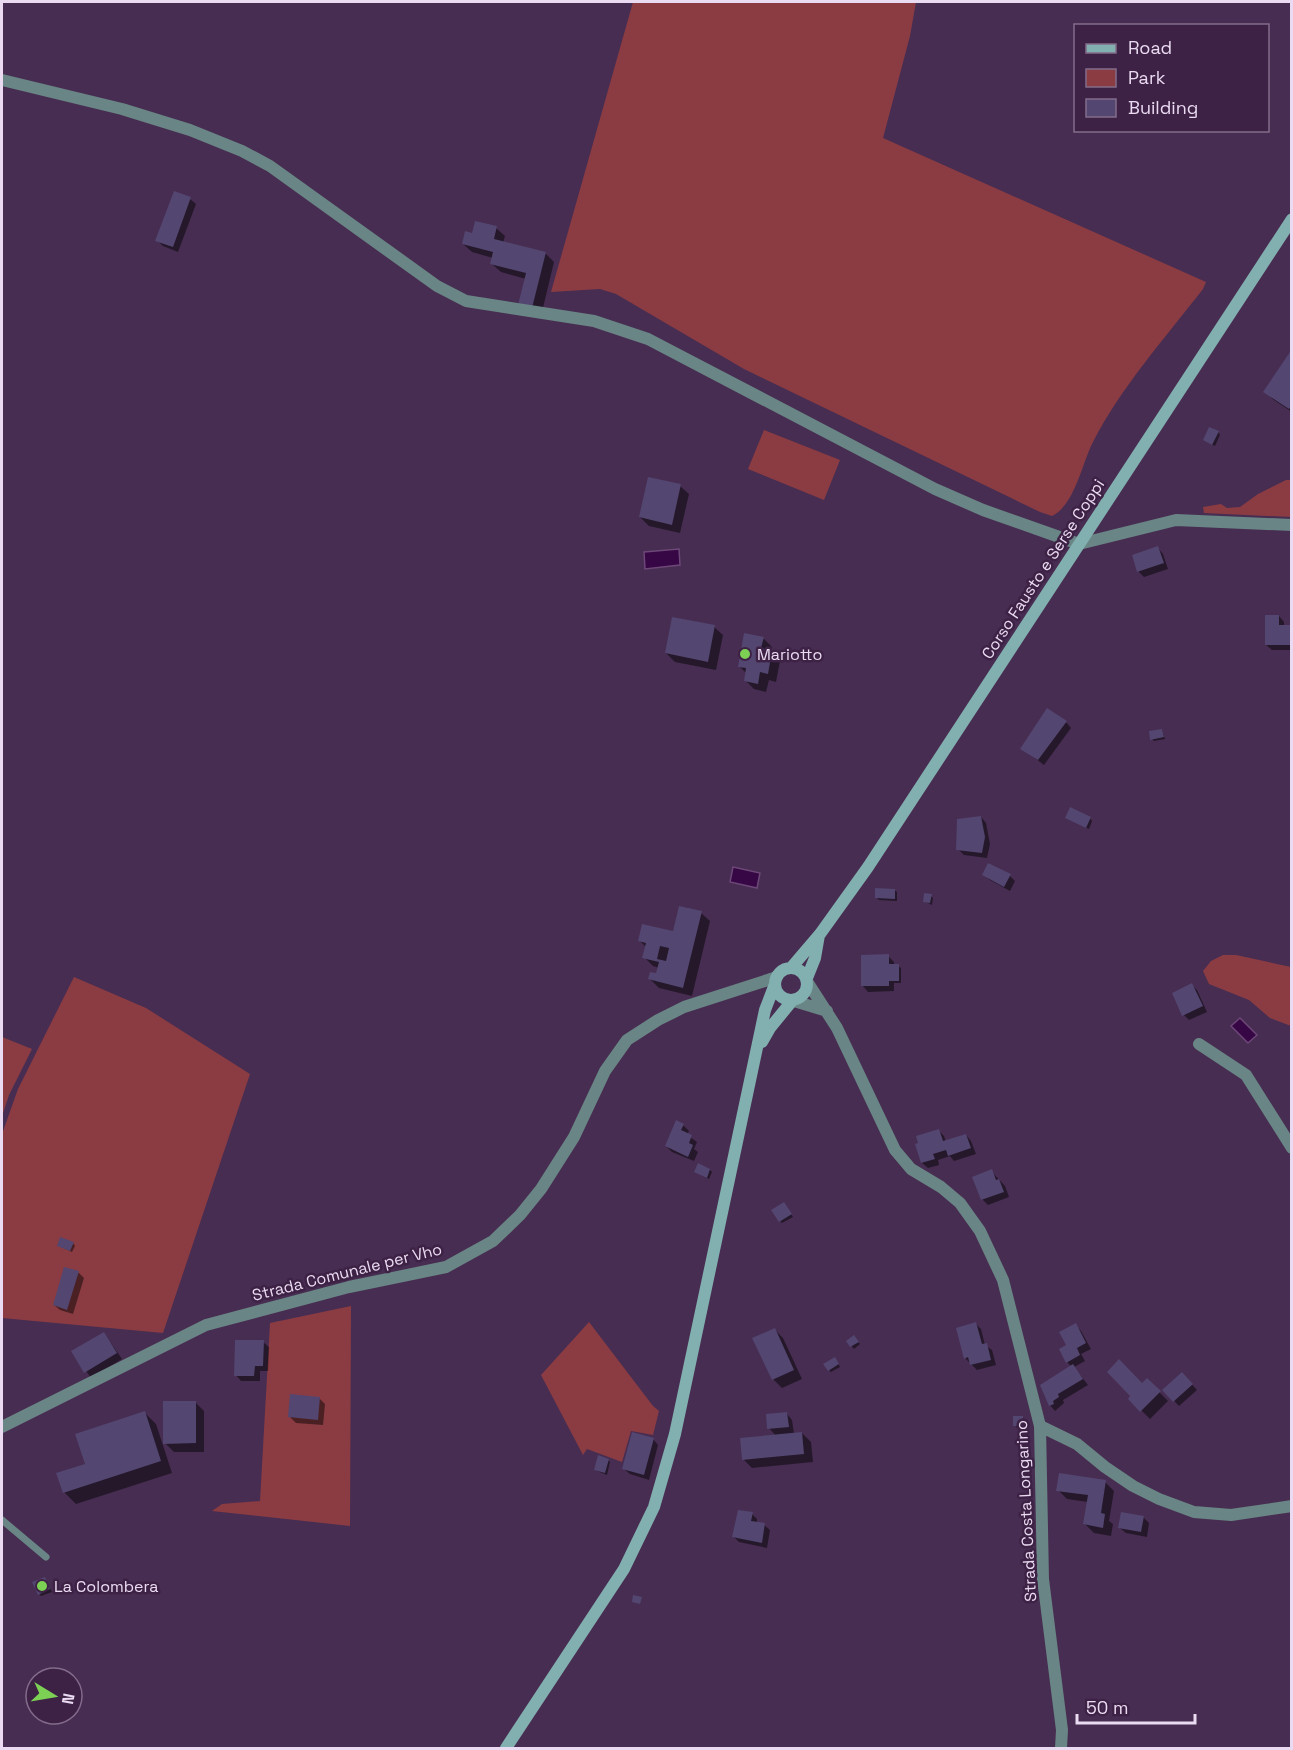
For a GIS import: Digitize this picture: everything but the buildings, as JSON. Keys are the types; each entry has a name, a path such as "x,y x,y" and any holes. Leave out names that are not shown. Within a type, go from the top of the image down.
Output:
{"street":[{"path":"2,80 122,109 219,140 262,160 454,296 466,301 594,321 648,339 935,489 983,510 1079,544 1176,520 1292,525"},
{"name":"Corso Fausto e Serse Coppi","path":"791,968 820,934 868,867 1292,219"},
{"path":"756,1053 770,1028 793,1001 802,997 808,987 820,934"},
{"path":"506,1749 624,1569 654,1507 675,1434 765,1010 776,980 784,969 791,968 802,972 808,981"},
{"path":"776,980 777,993 784,1000 827,1011"},
{"name":"Strada Comunale per Vho","path":"2,1427 206,1325 349,1287 446,1267 493,1241 520,1215 541,1189 574,1137 605,1071 627,1040 684,1007 776,980"},
{"name":"Strada Costa Longarino","path":"808,981 837,1028 896,1150 911,1168 941,1187 960,1203 980,1231 1003,1280 1040,1426 1043,1579 1062,1730 1061,1749"},
{"path":"1199,1044 1246,1075 1292,1148"},
{"path":"1040,1426 1077,1444 1132,1486 1194,1512 1231,1515 1292,1506"}],"lane":[{"path":"2,1520 46,1557"}],"green space":[{"path":"633,2 916,2 910,36 883,138 1206,282 1104,421 1077,483 1067,503 1060,511 1052,516 1040,512 744,369 616,294 600,289 551,292"},
{"path":"764,430 840,460 824,500 748,469"},
{"path":"1286,480 1291,480 1291,517 1204,513 1203,507 1221,504 1227,508 1240,507 1258,494"},
{"path":"1223,955 1236,955 1291,967 1291,1026 1270,1018 1249,1000 1209,984 1203,971 1211,961"},
{"path":"74,977 146,1008 250,1074 163,1333 2,1318 2,1134 18,1089"},
{"path":"2,1037 32,1049 9,1095 2,1116"},
{"path":"351,1306 350,1526 212,1511 222,1504 260,1501 270,1323"},
{"path":"589,1322 659,1411 653,1435 631,1431 622,1462 587,1449 583,1455 541,1375"}],"shaded area":[{"path":"679,549 680,565 645,569 644,552"},
{"path":"733,867 760,873 757,888 730,882"},
{"path":"1240,1018 1257,1035 1248,1043 1231,1026"}],"place":[{"name":"Mariotto","path":"745,654"},
{"name":"La Colombera","path":"42,1586"}]}
